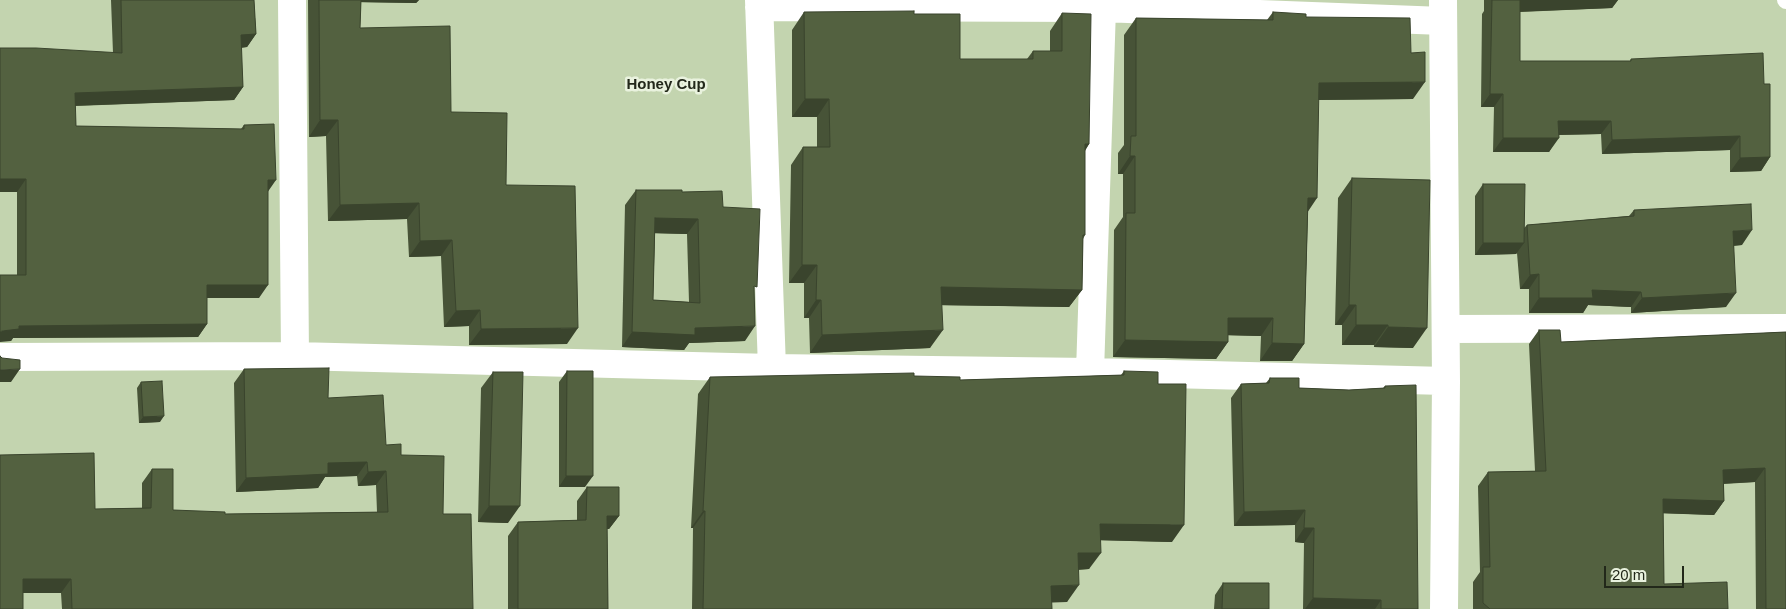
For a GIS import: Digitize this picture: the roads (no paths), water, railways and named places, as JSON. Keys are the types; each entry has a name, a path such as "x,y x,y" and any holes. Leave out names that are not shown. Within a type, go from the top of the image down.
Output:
{"street":[{"path":"292,0 295,356"},
{"path":"772,368 759,3 1102,4 1443,10 1446,329 1444,609"},
{"path":"1090,372 1102,4"},
{"path":"1446,329 1786,328"},
{"path":"0,357 295,356 772,368 1090,372 1446,381"}],"district":[{"name":"Honey Cup","path":"666,85"}]}
